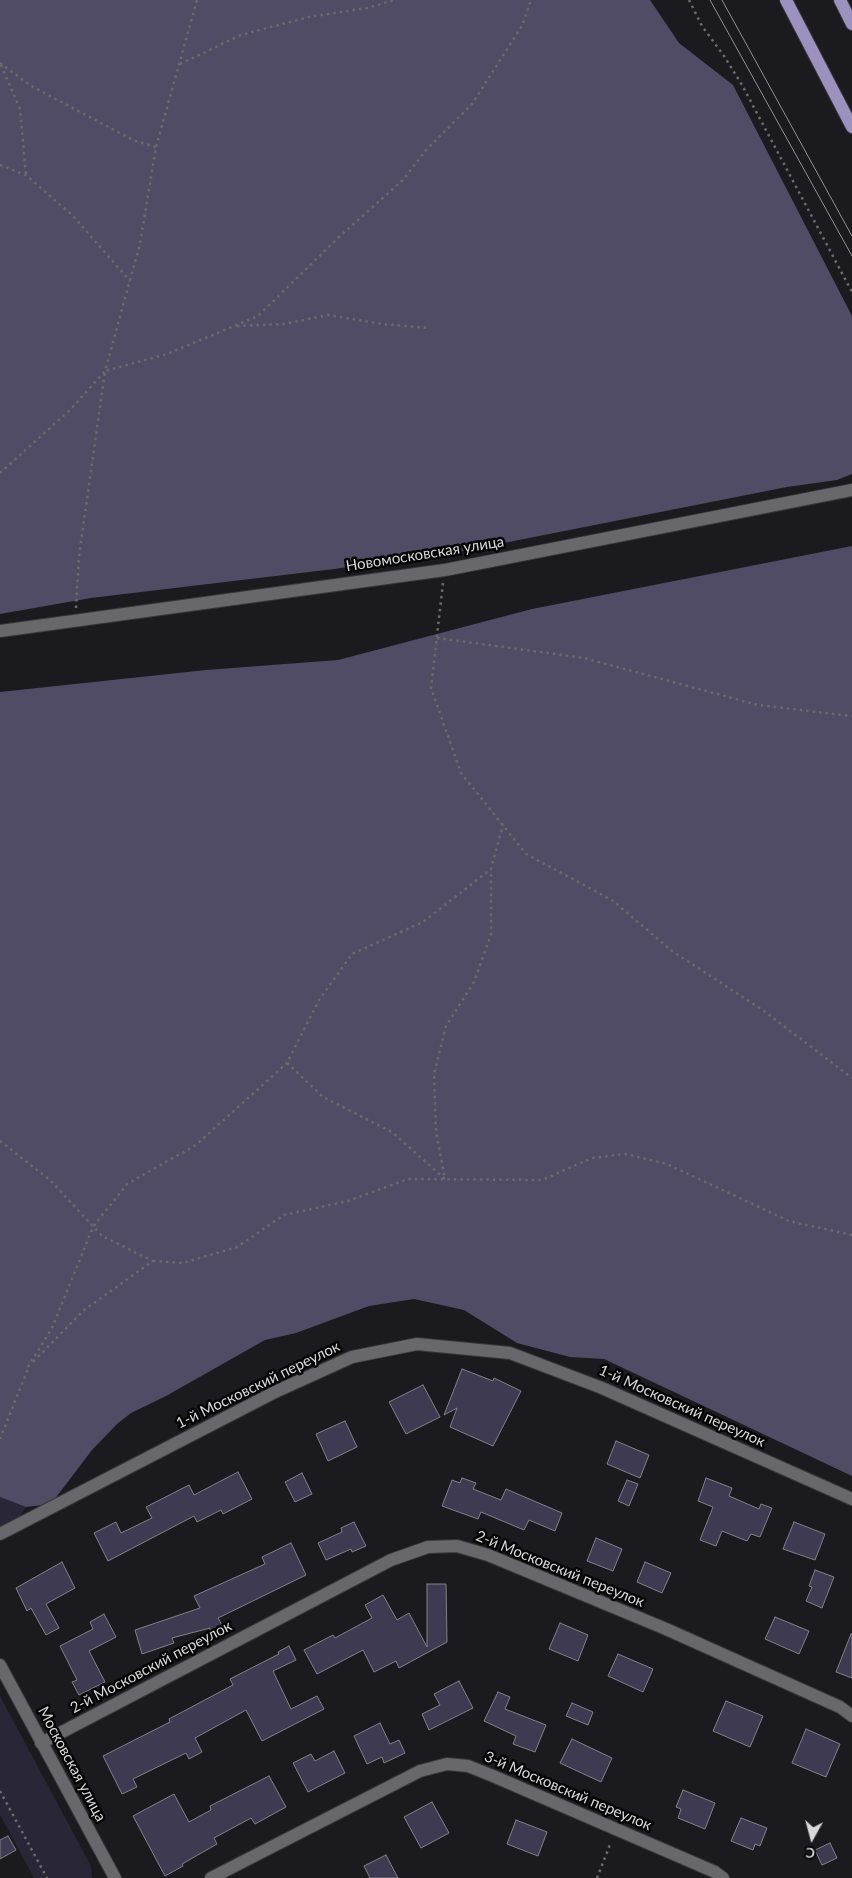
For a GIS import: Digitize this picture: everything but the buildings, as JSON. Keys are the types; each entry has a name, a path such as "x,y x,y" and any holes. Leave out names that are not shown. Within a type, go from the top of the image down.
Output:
{"main road":[{"path":"786,0 852,127"},
{"path":"840,0 852,24"}],"street":[{"name":"Новомосковская улица","path":"0,631 445,570 852,490"},
{"name":"1-й Московский переулок","path":"0,1534 277,1391 352,1357 417,1344 510,1353 602,1388 852,1498"},
{"name":"2-й Московский переулок","path":"42,1743 391,1560 428,1546 458,1546 488,1555 666,1628 840,1707 852,1716"},
{"name":"Московская улица","path":"1,1668 115,1878"},
{"name":"3-й Московский переулок","path":"211,1878 420,1771 447,1764 468,1766 493,1776 723,1878"}],"path":[{"path":"78,619 76,604 79,556 105,371 140,244 156,147 197,0"},
{"path":"179,65 241,35 309,17 367,8 395,0"},
{"path":"0,473 71,409 105,371 167,354 258,316 339,237 403,180 426,150 472,104 522,26 531,0"},
{"path":"690,0 702,26 742,85 852,292"},
{"path":"0,63 31,86 135,141 156,147"},
{"path":"0,63 20,109 26,175"},
{"path":"0,165 26,175 73,216 130,281"},
{"path":"233,326 284,324 328,315 383,324 428,328"},
{"path":"445,570 431,688 461,773 526,854 612,900 672,950 764,1011 852,1078"},
{"path":"437,638 584,658 758,705 852,716"},
{"path":"445,1179 436,1132 434,1074 446,1026 474,982 491,935 491,869 503,825"},
{"path":"0,1439 28,1366 52,1328 93,1227 127,1184 196,1145 287,1063 318,1000 352,954 423,922 491,869"},
{"path":"287,1063 323,1097 392,1132 445,1179"},
{"path":"0,1141 51,1182 102,1236 153,1261 183,1263 237,1247 284,1215 348,1201 408,1179 542,1180 592,1158 625,1154 667,1164 789,1221 852,1235"},
{"path":"28,1366 84,1310 153,1261"},
{"path":"0,1791 46,1878"},
{"path":"597,1878 616,1830"}],"shaded area":[{"path":"0,0 650,0 679,43 733,85 852,316 852,474 837,480 787,487 453,553 91,598 0,614"},
{"path":"852,546 852,1476 604,1359 570,1357 517,1343 464,1310 414,1299 369,1306 296,1333 265,1340 166,1396 131,1413 117,1424 92,1450 51,1504 26,1507 0,1497 0,692 206,670 338,660 532,609"},
{"path":"0,1497 26,1507 16,1522 0,1531"},
{"path":"0,1696 91,1866 92,1878 34,1878 0,1815"}],"tram line":[{"path":"710,0 852,256"},
{"path":"722,0 852,236"}]}
